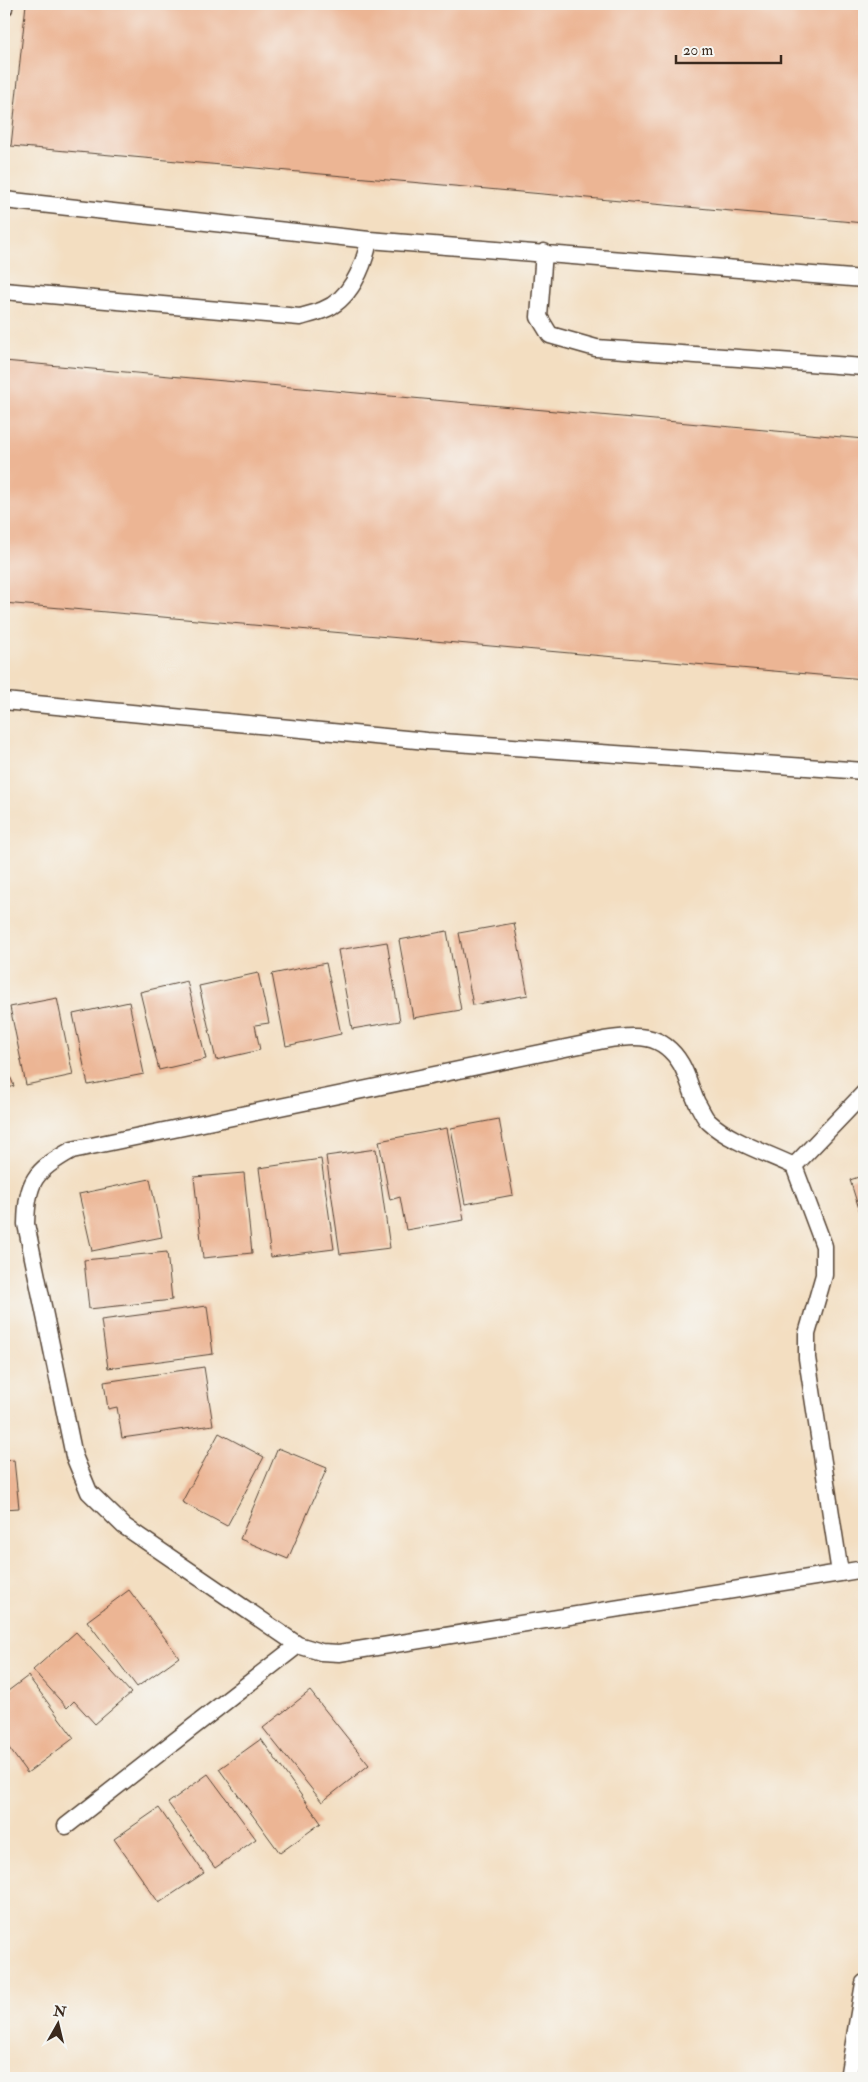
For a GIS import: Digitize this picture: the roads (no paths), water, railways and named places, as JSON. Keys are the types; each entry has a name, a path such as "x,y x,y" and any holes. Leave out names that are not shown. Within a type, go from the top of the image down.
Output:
{"lane":[{"path":"4,200 369,240 544,252 864,279"},
{"path":"4,292 300,316 324,310 349,291 366,256 369,240"},
{"path":"544,252 539,317 550,335 596,348 864,367"},
{"path":"4,702 427,741 864,772"},
{"path":"840,1573 807,1358 808,1334 824,1275 824,1246 794,1166 728,1134 708,1122 694,1096 682,1064 666,1046 654,1038 631,1036 72,1150 51,1161 36,1176 27,1197 26,1224 74,1456 89,1492 124,1526 298,1645 321,1652 338,1653 840,1573 864,1569"},
{"path":"794,1166 864,1093"},
{"path":"66,1826 298,1645"},
{"path":"848,2078 864,1983"}]}
